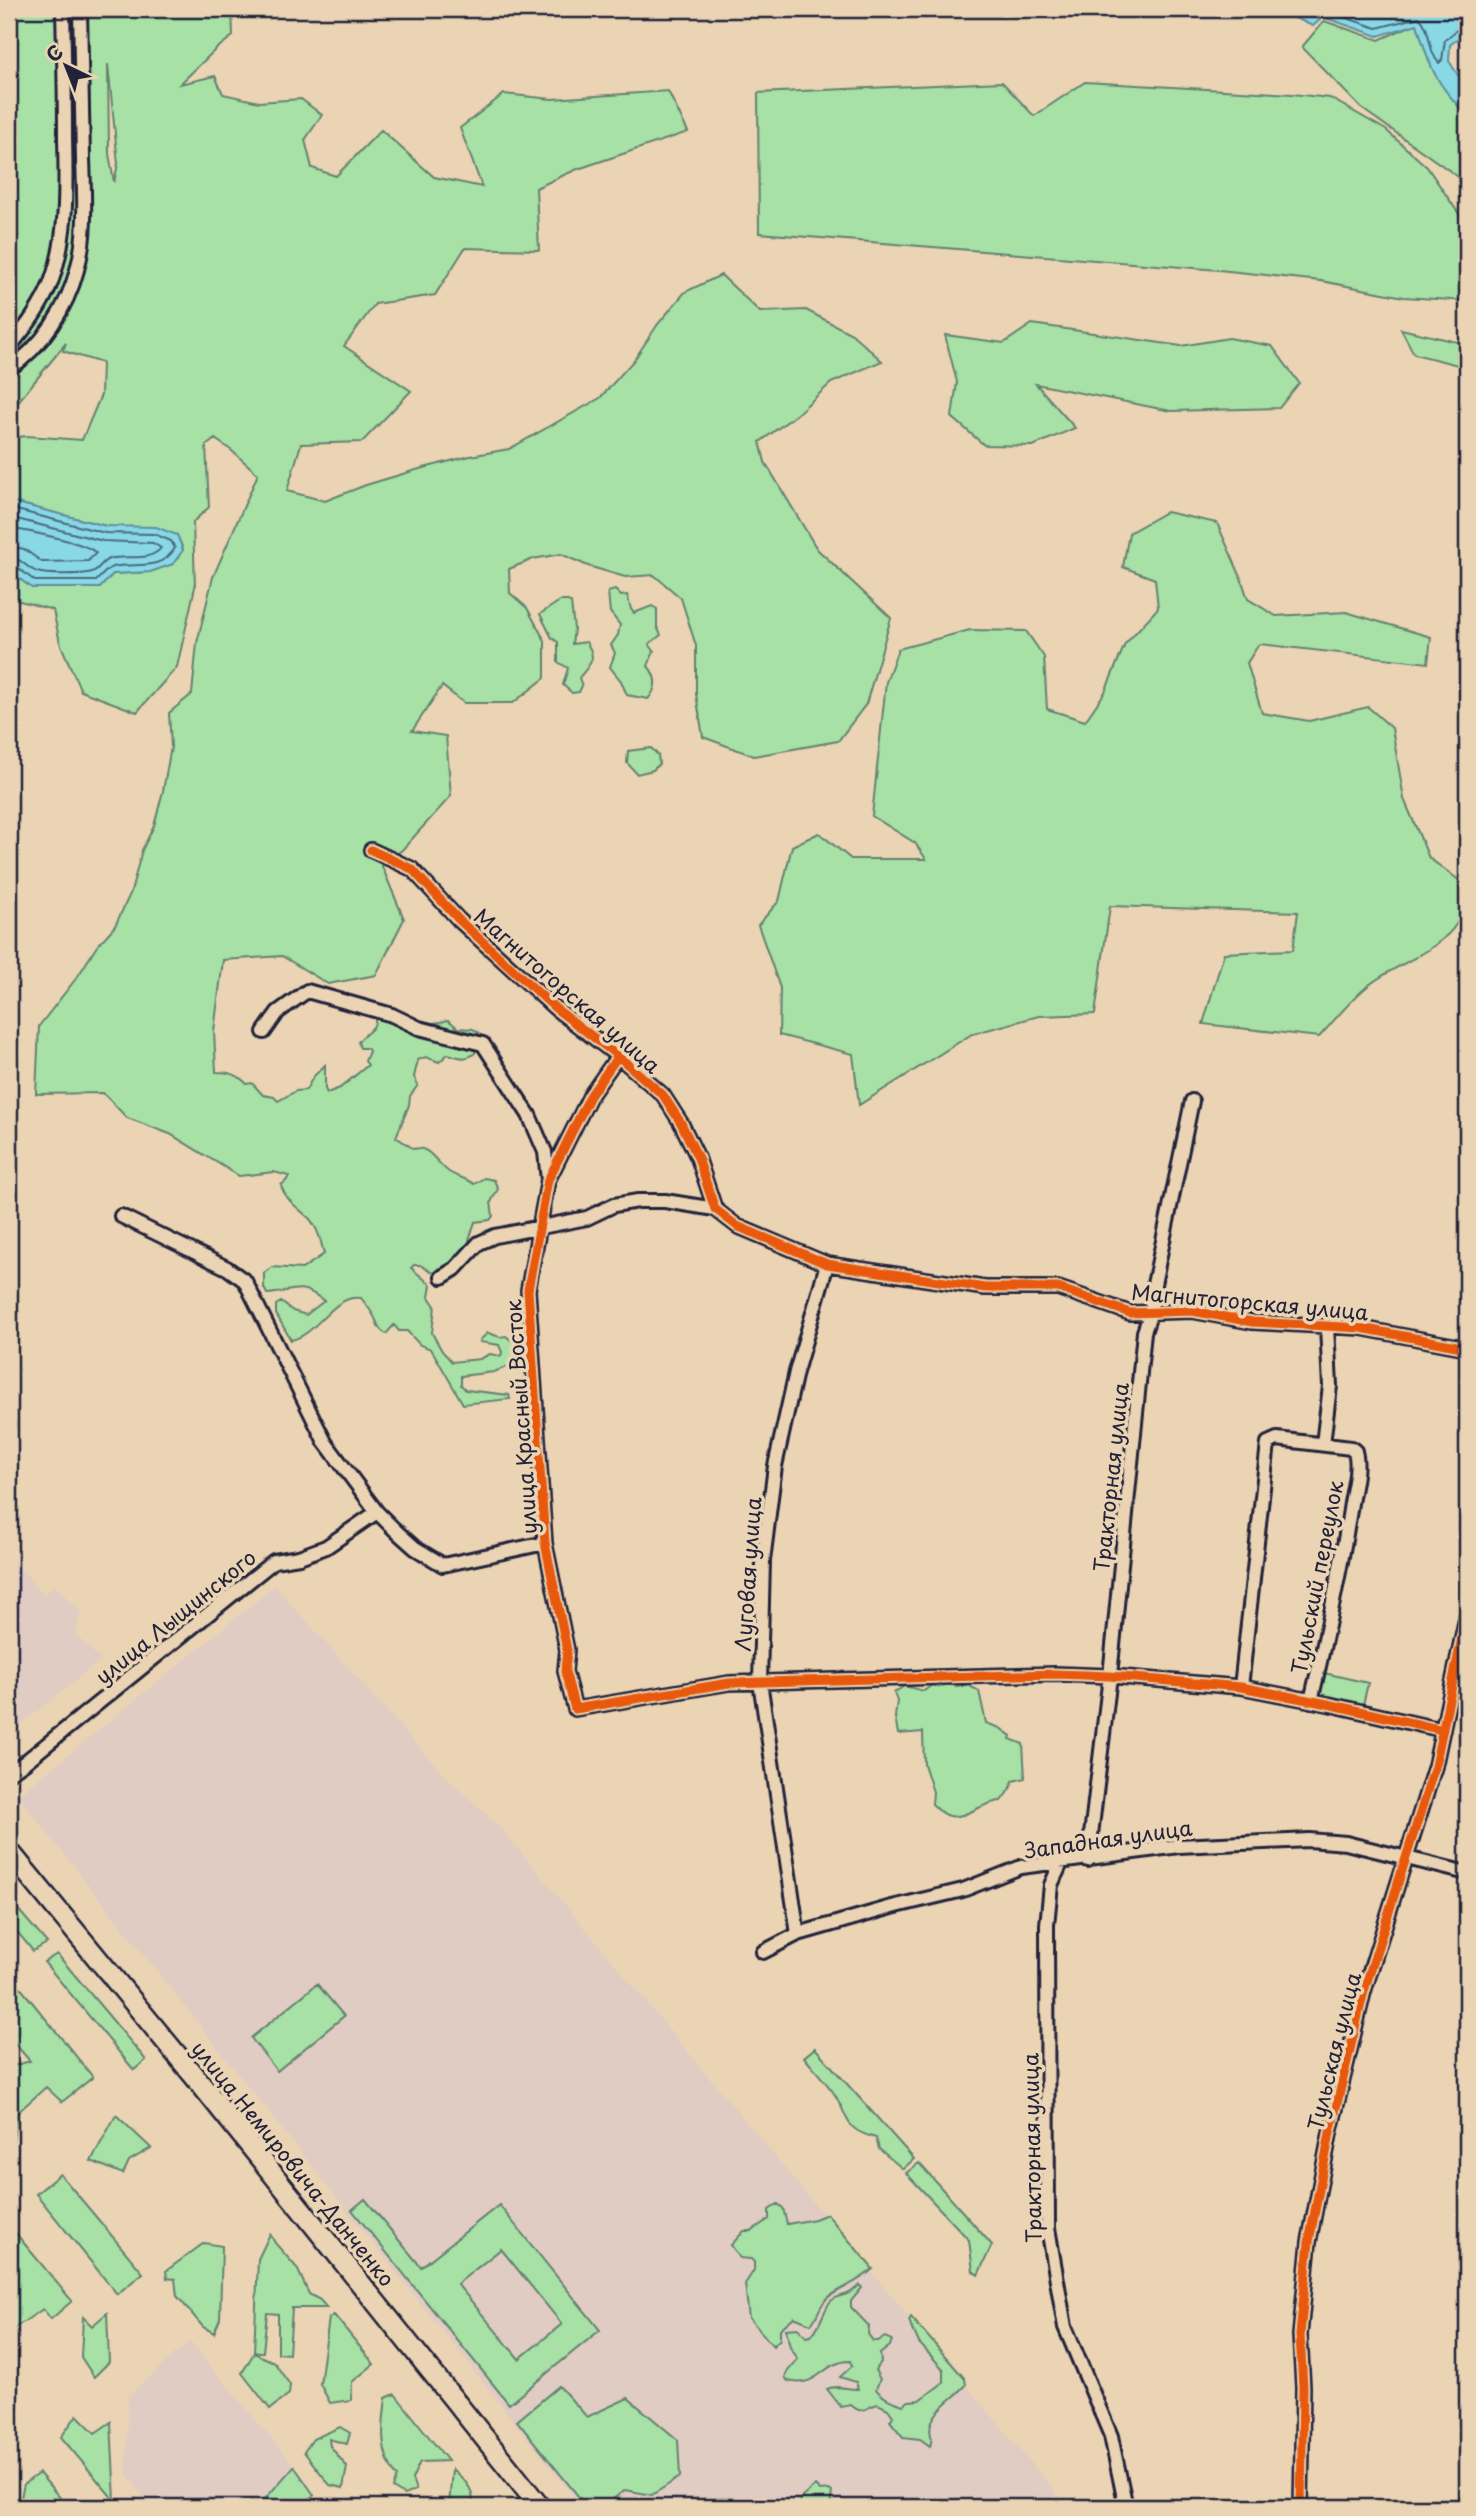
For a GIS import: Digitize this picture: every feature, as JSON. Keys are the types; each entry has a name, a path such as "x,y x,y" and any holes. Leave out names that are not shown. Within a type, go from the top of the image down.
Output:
{"main road":[{"name":"улица Немировича-Данченко","path":"9,1851 195,2077 540,2507"}],"street":[{"path":"9,347 38,310 51,284 61,248 66,183 63,9"},
{"path":"9,369 42,339 67,300 78,268 83,229 80,9"},
{"path":"64,25 80,24"},
{"path":"66,183 83,184"},
{"name":"Магнитогорская улица","path":"371,850 412,869 459,920 555,1008 618,1056 663,1095 681,1123 698,1158 715,1209 737,1226 827,1264 985,1288 1058,1288 1130,1312 1192,1311 1252,1322 1361,1328 1467,1348"},
{"path":"264,1032 278,1012 307,991 392,1015 419,1028 483,1044 529,1115 545,1152 548,1180"},
{"name":"улица Красный Восток","path":"618,1056 590,1096 548,1180 528,1290 545,1543 567,1650 565,1671 575,1709 729,1683 760,1682"},
{"name":"Тракторная улица","path":"1088,1860 1110,1675 1144,1332 1151,1312 1152,1294 1192,1101"},
{"path":"442,1277 454,1269 479,1243 495,1236 587,1218 614,1205 638,1201 665,1201 715,1209"},
{"path":"121,1216 227,1268 245,1281 325,1442 377,1511 415,1548 443,1564 545,1543"},
{"name":"Луговая улица","path":"798,1934 760,1682 763,1561 775,1466 796,1372 827,1264"},
{"path":"1241,1687 1268,1443 1277,1438 1323,1444 1330,1386 1327,1326"},
{"name":"Тульский переулок","path":"1311,1701 1337,1590 1357,1465 1355,1451 1351,1448 1323,1444"},
{"name":"улица Лыщинского","path":"9,1773 274,1561 299,1557 326,1547 377,1511"},
{"name":"Тульская улица","path":"1301,2507 1303,2387 1300,2335 1309,2242 1330,2133 1364,1991 1407,1860 1443,1730 1466,1634 1467,1614"},
{"path":"760,1682 1110,1675 1241,1687 1443,1730"},
{"name":"Западная улица","path":"763,1952 798,1934 963,1890 1021,1867 1179,1846 1309,1840 1346,1843 1467,1873"},
{"name":"Тракторная улица","path":"1061,1863 1051,1885 1047,1925 1048,2228 1065,2327 1111,2436 1126,2507"}],"shaded area":[{"path":"13,1559 43,1595 55,1586 81,1612 75,1634 101,1660 9,1734 9,1563"},
{"path":"275,1586 444,1775 501,1828 1057,2494 1041,2507 582,2507 18,1796"},
{"path":"190,2341 309,2484 281,2507 151,2507 126,2473 128,2396"}],"green space":[{"path":"9,9 232,9 233,36 180,84 215,76 223,94 259,102 301,99 322,115 305,140 312,168 336,176 381,130 434,177 482,187 460,128 504,94 552,99 668,91 688,132 575,170 536,188 539,250 465,248 435,295 375,304 344,346 411,391 362,442 301,444 287,491 325,501 416,470 509,449 600,398 634,360 658,324 685,292 721,275 760,312 806,310 852,334 882,361 831,383 797,414 760,442 765,462 817,549 891,618 866,704 838,741 754,756 703,737 696,694 696,646 681,598 654,575 625,577 588,566 561,554 533,559 509,569 510,593 527,608 545,641 545,678 513,703 464,703 442,686 412,731 446,736 451,796 402,850 381,864 404,919 376,975 328,984 282,956 223,960 214,1031 216,1072 233,1074 247,1084 252,1083 263,1095 274,1097 278,1101 296,1091 306,1090 313,1077 325,1065 327,1093 340,1088 368,1065 365,1061 369,1051 367,1048 360,1048 358,1042 373,1027 375,1015 421,1023 448,1020 458,1028 473,1029 479,1033 475,1039 475,1053 468,1057 448,1054 439,1062 426,1057 418,1060 414,1077 418,1085 410,1096 396,1137 414,1149 428,1152 452,1174 474,1184 484,1178 494,1180 498,1189 491,1202 493,1216 490,1220 475,1222 470,1244 448,1269 440,1268 434,1273 420,1265 411,1268 431,1285 429,1297 435,1306 432,1333 452,1362 480,1359 490,1354 501,1356 499,1345 480,1342 488,1333 506,1336 511,1340 520,1336 517,1370 509,1366 494,1372 461,1376 461,1385 466,1390 509,1395 510,1399 463,1404 433,1352 420,1345 407,1331 399,1331 394,1325 386,1334 383,1332 361,1298 342,1302 310,1330 291,1340 276,1314 276,1305 281,1302 293,1311 306,1315 324,1301 301,1289 267,1294 264,1288 264,1273 272,1267 302,1269 324,1254 312,1222 283,1190 281,1185 289,1176 274,1172 239,1176 170,1134 127,1118 103,1093 36,1094 39,1026 78,976 97,946 115,926 131,892 142,850 154,826 163,791 171,747 169,713 192,694 197,643 213,577 258,474 215,439 206,446 209,507 193,522 195,587 177,667 137,712 81,691 60,643 53,610 9,598 9,571 32,588 99,588 113,574 150,572 173,564 183,549 177,535 106,526 9,501 9,438 27,436 82,440 101,395 102,363 63,351 66,343 9,413","holes":["108,64 118,164 114,182 109,154"]},
{"path":"1324,21 1379,40 1417,23 1435,73 1467,115 1467,183 1361,108 1302,47"},
{"path":"1002,82 1034,116 1085,82 1330,98 1386,130 1427,167 1459,214 1467,232 1467,301 1404,297 1321,281 1219,270 759,233 758,93"},
{"path":"1032,324 1181,346 1229,338 1272,346 1299,383 1279,408 1171,411 1036,384 1075,428 1033,446 984,445 952,417 957,382 945,335 1004,343"},
{"path":"1401,329 1457,342 1467,338 1467,379 1466,367 1414,354"},
{"path":"1166,512 1217,523 1248,599 1276,616 1346,612 1431,637 1428,663 1259,644 1247,663 1262,713 1309,721 1368,707 1392,728 1404,799 1429,858 1467,886 1464,907 1457,923 1432,947 1369,985 1319,1037 1203,1024 1224,953 1293,950 1298,912 1110,906 1095,1014 1039,1016 972,1034 859,1105 853,1054 779,1035 780,988 758,925 779,901 792,846 819,833 851,859 926,859 915,843 872,816 886,682 898,649 970,630 1026,631 1044,657 1047,709 1085,721 1105,692 1125,644 1158,608 1155,579 1123,567 1129,533"},
{"path":"615,590 621,596 627,595 634,613 652,606 657,609 657,627 661,635 649,644 654,651 648,666 655,682 648,699 627,695 621,681 610,667 615,653 611,645 618,635 620,625 610,612 608,592"},
{"path":"560,601 571,603 574,629 572,644 586,642 592,653 591,661 579,678 582,686 579,692 572,693 563,685 568,668 558,662 558,642 552,638 540,614"},
{"path":"651,748 658,755 659,764 653,770 637,774 627,763 628,751"},
{"path":"1324,1673 1368,1683 1363,1705 1319,1695"},
{"path":"949,1682 956,1687 968,1685 979,1691 986,1723 1000,1728 1011,1736 1010,1739 1023,1744 1025,1778 1013,1781 1001,1801 959,1816 946,1815 932,1804 933,1792 924,1764 923,1732 898,1734 895,1717 897,1701 894,1693 904,1686 924,1691 932,1685 941,1687"},
{"path":"9,1899 47,1943 33,1951 9,1922"},
{"path":"57,1954 146,2060 134,2070 44,1962"},
{"path":"15,1981 93,2077 62,2102 46,2087 17,2113 13,2140 9,2139 9,2067 30,2061 9,2037 9,1987"},
{"path":"317,1984 344,2016 277,2071 251,2038"},
{"path":"815,2048 914,2159 903,2169 879,2149 876,2138 851,2126 833,2092 804,2057"},
{"path":"116,2115 151,2148 129,2161 123,2174 91,2161"},
{"path":"919,2163 992,2245 978,2275 973,2271 969,2240 906,2173"},
{"path":"60,2174 143,2273 117,2294 36,2194"},
{"path":"365,2199 421,2267 499,2205 600,2330 509,2404 352,2210","holes":["501,2249 562,2324 519,2359 457,2284"]},
{"path":"778,2204 783,2208 787,2224 827,2214 873,2269 826,2299 811,2324 794,2317 780,2329 780,2339 773,2346 749,2318 745,2284 754,2270 754,2262 740,2258 731,2245 744,2231 751,2231 769,2219 769,2210"},
{"path":"13,2230 72,2301 51,2319 43,2309 13,2329 9,2324 9,2300 15,2296 9,2289 9,2233"},
{"path":"270,2234 297,2268 309,2294 327,2308 292,2308 289,2354 278,2353 278,2314 267,2313 263,2352 254,2352 258,2259"},
{"path":"204,2243 222,2246 220,2319 214,2333 203,2327 177,2296 175,2279 167,2278 166,2271"},
{"path":"860,2285 862,2288 851,2301 851,2307 869,2326 868,2334 873,2341 885,2337 892,2340 890,2346 880,2354 881,2362 875,2370 880,2379 876,2389 881,2395 903,2405 909,2401 920,2400 944,2382 944,2370 919,2343 909,2321 911,2317 965,2379 966,2385 933,2418 930,2446 920,2439 903,2437 890,2421 893,2416 888,2409 878,2404 861,2410 851,2405 841,2407 827,2389 858,2389 856,2382 840,2377 852,2366 850,2361 840,2362 807,2381 788,2381 785,2377 798,2359 790,2347 786,2329 798,2328 806,2337 811,2336 830,2302"},
{"path":"107,2313 109,2362 94,2377 81,2357 83,2317 92,2326"},
{"path":"334,2315 374,2364 352,2382 351,2400 330,2403 320,2384 329,2318"},
{"path":"254,2353 274,2362 290,2385 289,2394 270,2409 242,2373"},
{"path":"559,2386 587,2417 628,2398 678,2440 680,2477 652,2495 625,2490 608,2503 611,2507 587,2507 517,2421"},
{"path":"395,2394 448,2461 420,2462 412,2479 416,2490 404,2495 393,2488 397,2477 387,2458 383,2439 386,2398"},
{"path":"77,2415 95,2433 111,2422 115,2501 61,2437"},
{"path":"340,2427 350,2433 347,2444 329,2439 330,2446 347,2467 343,2488 330,2485 304,2452 313,2439"},
{"path":"294,2466 314,2495 300,2507 258,2507"},
{"path":"452,2469 471,2490 472,2507 449,2507"},
{"path":"39,2473 68,2507 19,2507 24,2484"},
{"path":"815,2486 820,2491 832,2492 830,2507 798,2507 801,2498"}],"water":[{"path":"1275,9 1467,9 1467,35 1461,36 1450,45 1449,61 1467,89 1467,115 1447,93 1434,73 1417,24 1378,36 1323,17 1313,26"},
{"path":"9,501 106,526 156,527 177,535 183,550 173,564 150,572 113,574 100,588 32,588 9,571"}],"cycle path":[{"path":"371,850 412,869 459,920 555,1008 618,1056 663,1095 681,1123 698,1158 715,1209 737,1226 827,1264 985,1288 1058,1288 1130,1313 1192,1311 1252,1322 1361,1328 1467,1348"},
{"path":"618,1056 590,1096 548,1180 528,1290 545,1543 567,1650 565,1671 575,1709 729,1683 1055,1674 1241,1687 1443,1730"},
{"path":"1301,2507 1303,2387 1300,2335 1309,2242 1330,2133 1364,1991 1435,1766 1467,1614"}]}
